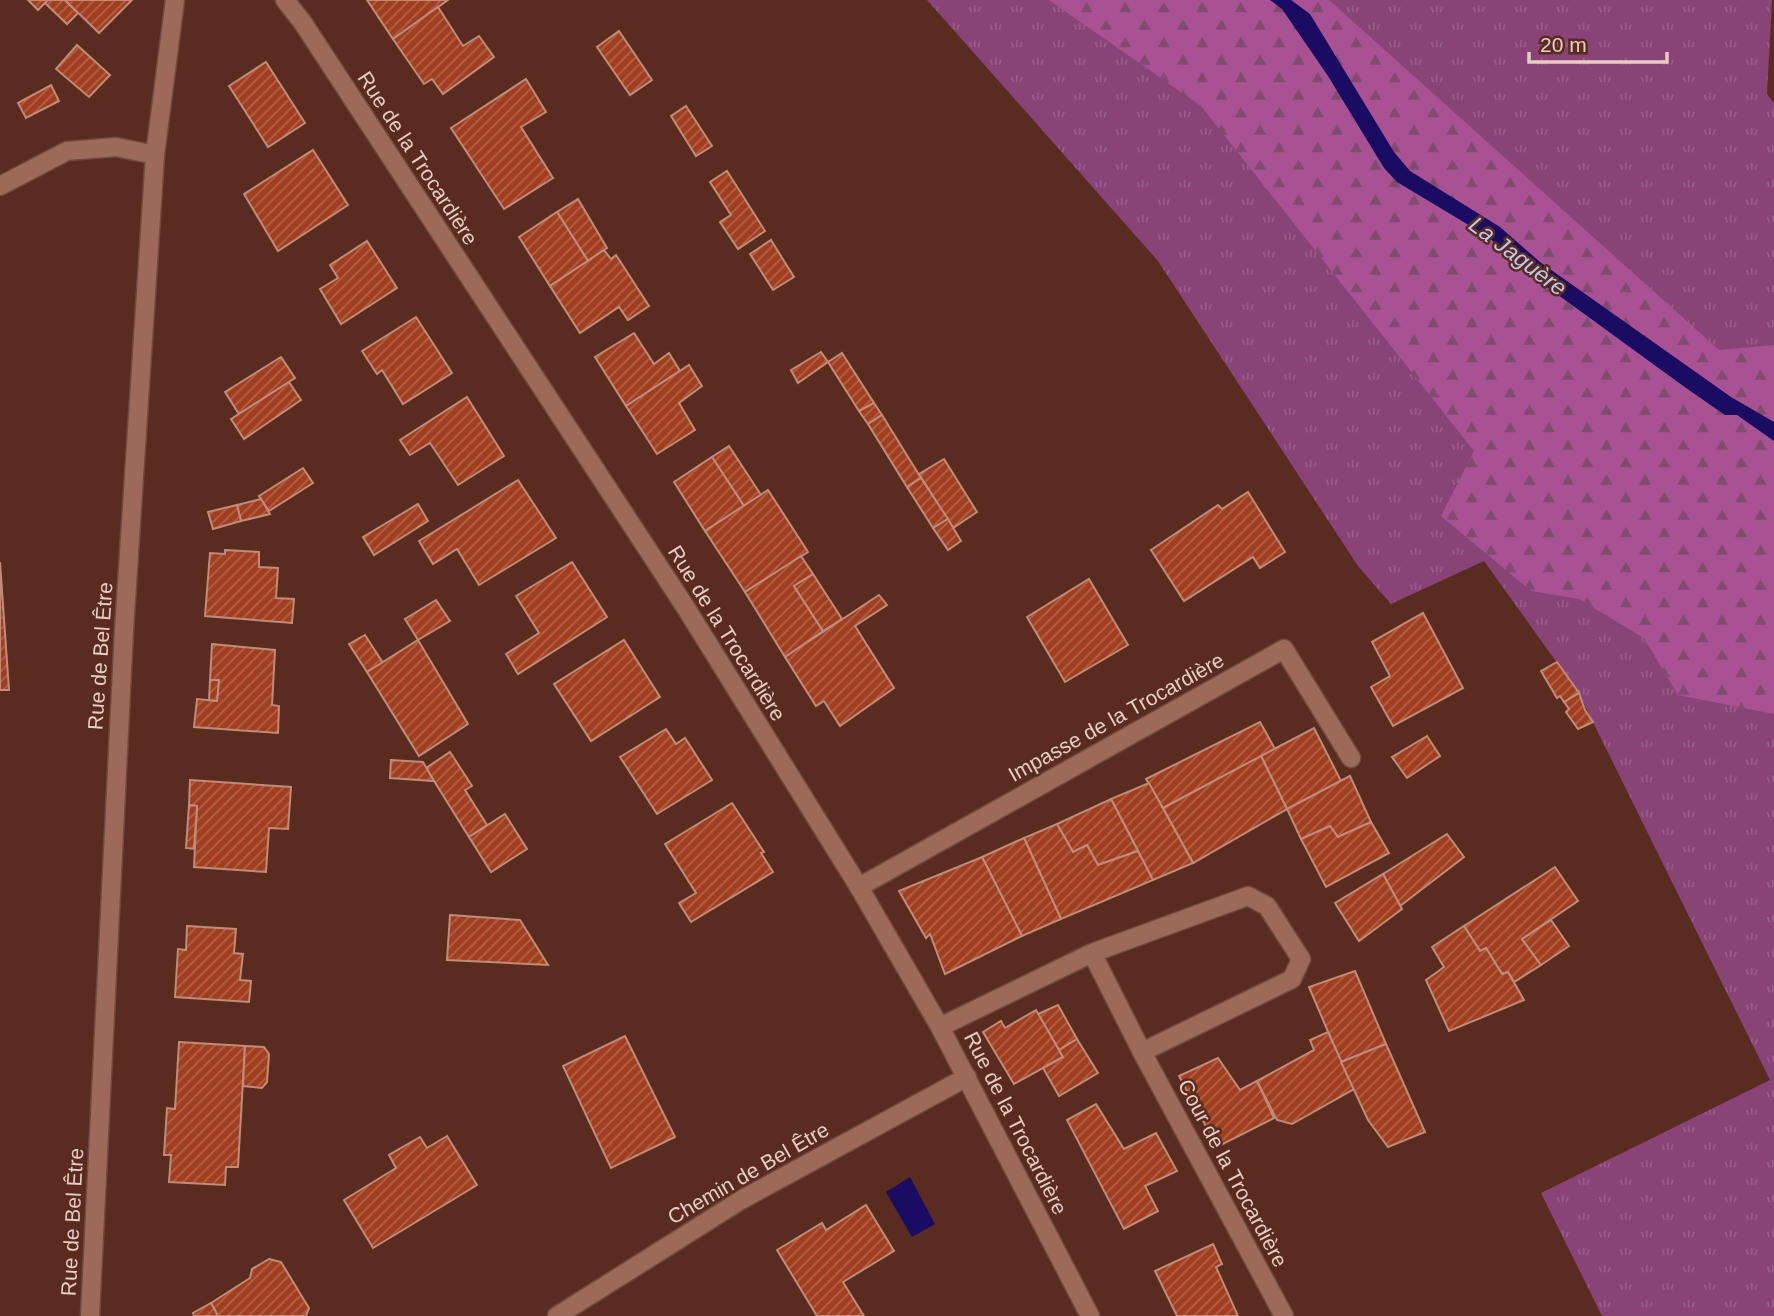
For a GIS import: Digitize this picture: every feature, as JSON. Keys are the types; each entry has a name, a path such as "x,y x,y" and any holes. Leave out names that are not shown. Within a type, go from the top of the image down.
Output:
{"street":[{"name":"Rue de Bel Être","path":"90,1316 117,738 155,155 175,0"},
{"name":"Rue de la Trocardière","path":"285,0 303,23 686,608 859,887 967,1076 1090,1316"},
{"path":"0,186 67,151 116,147 155,155"},
{"name":"Impasse de la Trocardière","path":"859,887 1284,649 1351,758"},
{"path":"940,1027 1092,953 1248,896 1267,906 1301,959 1292,979 1142,1052"},
{"name":"Cour de la Trocardière","path":"1092,953 1284,1316"},
{"name":"Chemin de Bel Être","path":"557,1316 741,1200 967,1076"}],"green space":[{"path":"927,0 1772,0 1767,94 1774,103 1774,1316 1602,1316 1541,1193 1770,1080 1578,692 1484,561 1391,604 1358,566 1158,261"},
{"path":"1049,0 1329,0 1719,350 1774,345 1774,714 1678,695 1644,638 1579,599 1531,591 1441,516 1474,451 1201,106"}],"water":[{"name":"La Jaguère","path":"1270,0 1291,0 1310,14 1394,152 1410,171 1500,227 1540,262 1731,397 1774,422 1774,441 1737,415 1725,415 1686,388 1539,281 1487,236 1397,182 1384,168 1328,76 1282,9"},
{"path":"910,1177 935,1224 912,1237 886,1192"}],"building":[{"path":"28,0 48,0 38,10"},
{"path":"48,0 65,0 78,13 67,24 45,3"},
{"path":"65,0 132,0 99,33"},
{"path":"367,0 448,0 393,39"},
{"path":"438,7 463,46 479,36 494,57 443,94 432,79 424,84 393,39"},
{"path":"619,31 652,80 630,95 597,47"},
{"path":"77,45 110,75 89,97 56,69"},
{"path":"266,62 305,123 268,147 229,86"},
{"path":"526,79 546,112 521,127 553,178 504,209 451,128"},
{"path":"51,85 59,101 26,118 18,103"},
{"path":"686,106 712,146 696,156 671,116"},
{"path":"313,150 348,205 278,251 244,194"},
{"path":"727,171 765,231 738,249 720,222 731,215 710,182"},
{"path":"578,199 607,248 588,261 557,212"},
{"path":"557,212 588,261 550,286 519,237"},
{"path":"771,240 794,277 773,290 750,254"},
{"path":"367,241 397,288 341,324 320,289 338,278 330,265"},
{"path":"604,250 611,259 616,255 649,306 628,320 619,307 580,333 550,286"},
{"path":"416,317 452,373 403,404 382,370 377,374 362,351"},
{"path":"634,333 654,364 669,353 680,371 626,406 595,357"},
{"path":"821,352 828,362 798,383 791,370"},
{"path":"842,353 874,403 859,411 828,362"},
{"path":"281,357 295,378 239,414 225,392"},
{"path":"689,365 702,386 679,403 695,430 657,454 626,406"},
{"path":"289,382 301,400 244,439 231,419"},
{"path":"467,397 504,456 458,485 430,443 410,455 400,440"},
{"path":"874,403 882,415 868,424 859,411"},
{"path":"882,415 921,478 907,487 868,424"},
{"path":"729,446 761,495 744,506 712,457"},
{"path":"712,457 744,506 705,531 674,482"},
{"path":"944,459 977,512 953,528 919,474"},
{"path":"303,468 313,483 269,511 259,496"},
{"path":"921,478 948,519 933,528 907,487"},
{"path":"518,480 556,538 479,585 457,549 433,564 419,541"},
{"path":"768,490 808,552 745,592 705,531"},
{"path":"1248,492 1285,552 1260,568 1253,557 1184,601 1151,550 1218,505 1222,509"},
{"path":"261,499 270,514 241,521 237,505"},
{"path":"418,504 428,521 374,555 363,537"},
{"path":"237,505 241,521 213,529 208,512"},
{"path":"948,519 961,541 948,550 933,528"},
{"path":"225,550 259,552 259,567 278,568 276,598 294,599 292,623 205,616 210,553 225,554"},
{"path":"801,556 813,574 794,586 823,631 785,657 745,592"},
{"path":"0,562 9,690 0,690"},
{"path":"572,562 607,617 518,674 506,654 539,633 516,596"},
{"path":"813,574 842,619 823,631 794,586"},
{"path":"1089,579 1128,645 1065,682 1027,617"},
{"path":"879,595 887,605 855,626 894,688 840,726 824,701 816,706 785,657"},
{"path":"436,600 450,621 418,640 405,619"},
{"path":"1423,613 1463,688 1393,726 1371,687 1390,676 1372,642"},
{"path":"365,635 383,663 367,672 349,644"},
{"path":"418,640 468,724 419,756 367,672"},
{"path":"624,640 660,697 591,741 554,684"},
{"path":"212,644 275,650 272,705 279,706 278,733 194,727 197,699 217,701 219,680 210,680"},
{"path":"1557,662 1579,693 1564,702 1560,696 1557,698 1541,671"},
{"path":"210,680 219,680 217,701 209,700"},
{"path":"1579,693 1593,722 1578,729 1566,712 1569,709 1564,702"},
{"path":"1260,722 1275,749 1163,808 1146,779"},
{"path":"1314,728 1341,781 1287,809 1261,756"},
{"path":"666,729 676,744 685,738 712,780 657,814 620,757"},
{"path":"1427,736 1440,756 1407,778 1392,757"},
{"path":"450,752 472,786 465,790 487,825 469,837 426,768"},
{"path":"1261,756 1287,809 1193,863 1163,808"},
{"path":"391,760 423,762 434,781 390,778"},
{"path":"1350,776 1371,822 1338,837 1330,826 1301,839 1287,809"},
{"path":"190,780 291,787 288,829 269,828 266,872 194,867 197,806 189,805"},
{"path":"1149,783 1193,863 1153,880 1111,799"},
{"path":"1111,799 1138,851 1098,865 1087,845 1073,852 1057,824"},
{"path":"732,803 764,852 761,853 773,872 691,922 679,903 696,893 665,844"},
{"path":"189,805 197,806 194,849 186,848"},
{"path":"505,814 527,849 491,872 469,837"},
{"path":"1371,822 1389,853 1326,887 1301,839 1330,826 1338,837"},
{"path":"1057,824 1073,852 1087,845 1098,865 1138,851 1153,880 1061,919 1024,838"},
{"path":"1447,834 1464,857 1400,906 1383,874"},
{"path":"1024,838 1061,919 1022,936 982,857"},
{"path":"982,857 1022,936 945,974 930,934 926,938 899,891"},
{"path":"1555,867 1578,901 1522,939 1541,965 1514,982 1508,972 1502,974 1486,948 1480,951 1464,926"},
{"path":"1383,874 1402,909 1359,941 1335,903"},
{"path":"450,915 520,920 548,965 447,960"},
{"path":"1551,920 1569,946 1541,965 1522,939"},
{"path":"187,926 236,929 234,953 243,954 240,980 251,981 249,1002 175,997 178,949 186,950"},
{"path":"1464,926 1480,951 1486,948 1502,974 1508,972 1524,1000 1449,1031 1426,980 1444,967 1432,947"},
{"path":"1355,971 1386,1044 1341,1062 1309,987"},
{"path":"1058,1005 1077,1039 1059,1050 1038,1014"},
{"path":"1036,1010 1063,1057 1014,1084 983,1032 1001,1021 1005,1028"},
{"path":"1328,1032 1354,1089 1292,1124 1277,1120 1257,1081 1314,1050 1310,1040"},
{"path":"625,1036 675,1137 611,1168 563,1066"},
{"path":"1077,1039 1098,1073 1059,1096 1043,1068 1063,1057 1059,1050"},
{"path":"179,1042 245,1046 238,1167 226,1167 225,1185 169,1182 171,1155 164,1155 167,1108 175,1109"},
{"path":"1386,1044 1425,1132 1388,1147 1368,1120 1341,1062"},
{"path":"245,1046 264,1047 269,1054 267,1082 262,1088 243,1086"},
{"path":"1218,1058 1240,1090 1257,1081 1274,1118 1217,1147 1179,1076"},
{"path":"1096,1104 1124,1149 1156,1133 1177,1171 1145,1186 1158,1211 1124,1229 1067,1120"},
{"path":"447,1136 477,1185 373,1248 344,1200 396,1168 389,1155 420,1137 427,1148"},
{"path":"866,1205 894,1251 843,1282 864,1316 817,1316 777,1250 822,1223 826,1230"},
{"path":"1213,1244 1222,1264 1216,1267 1238,1316 1177,1316 1155,1271"},
{"path":"269,1259 281,1262 309,1308 306,1316 218,1316 211,1303 250,1278 252,1269"},
{"path":"211,1303 218,1316 194,1316 193,1313"}]}
